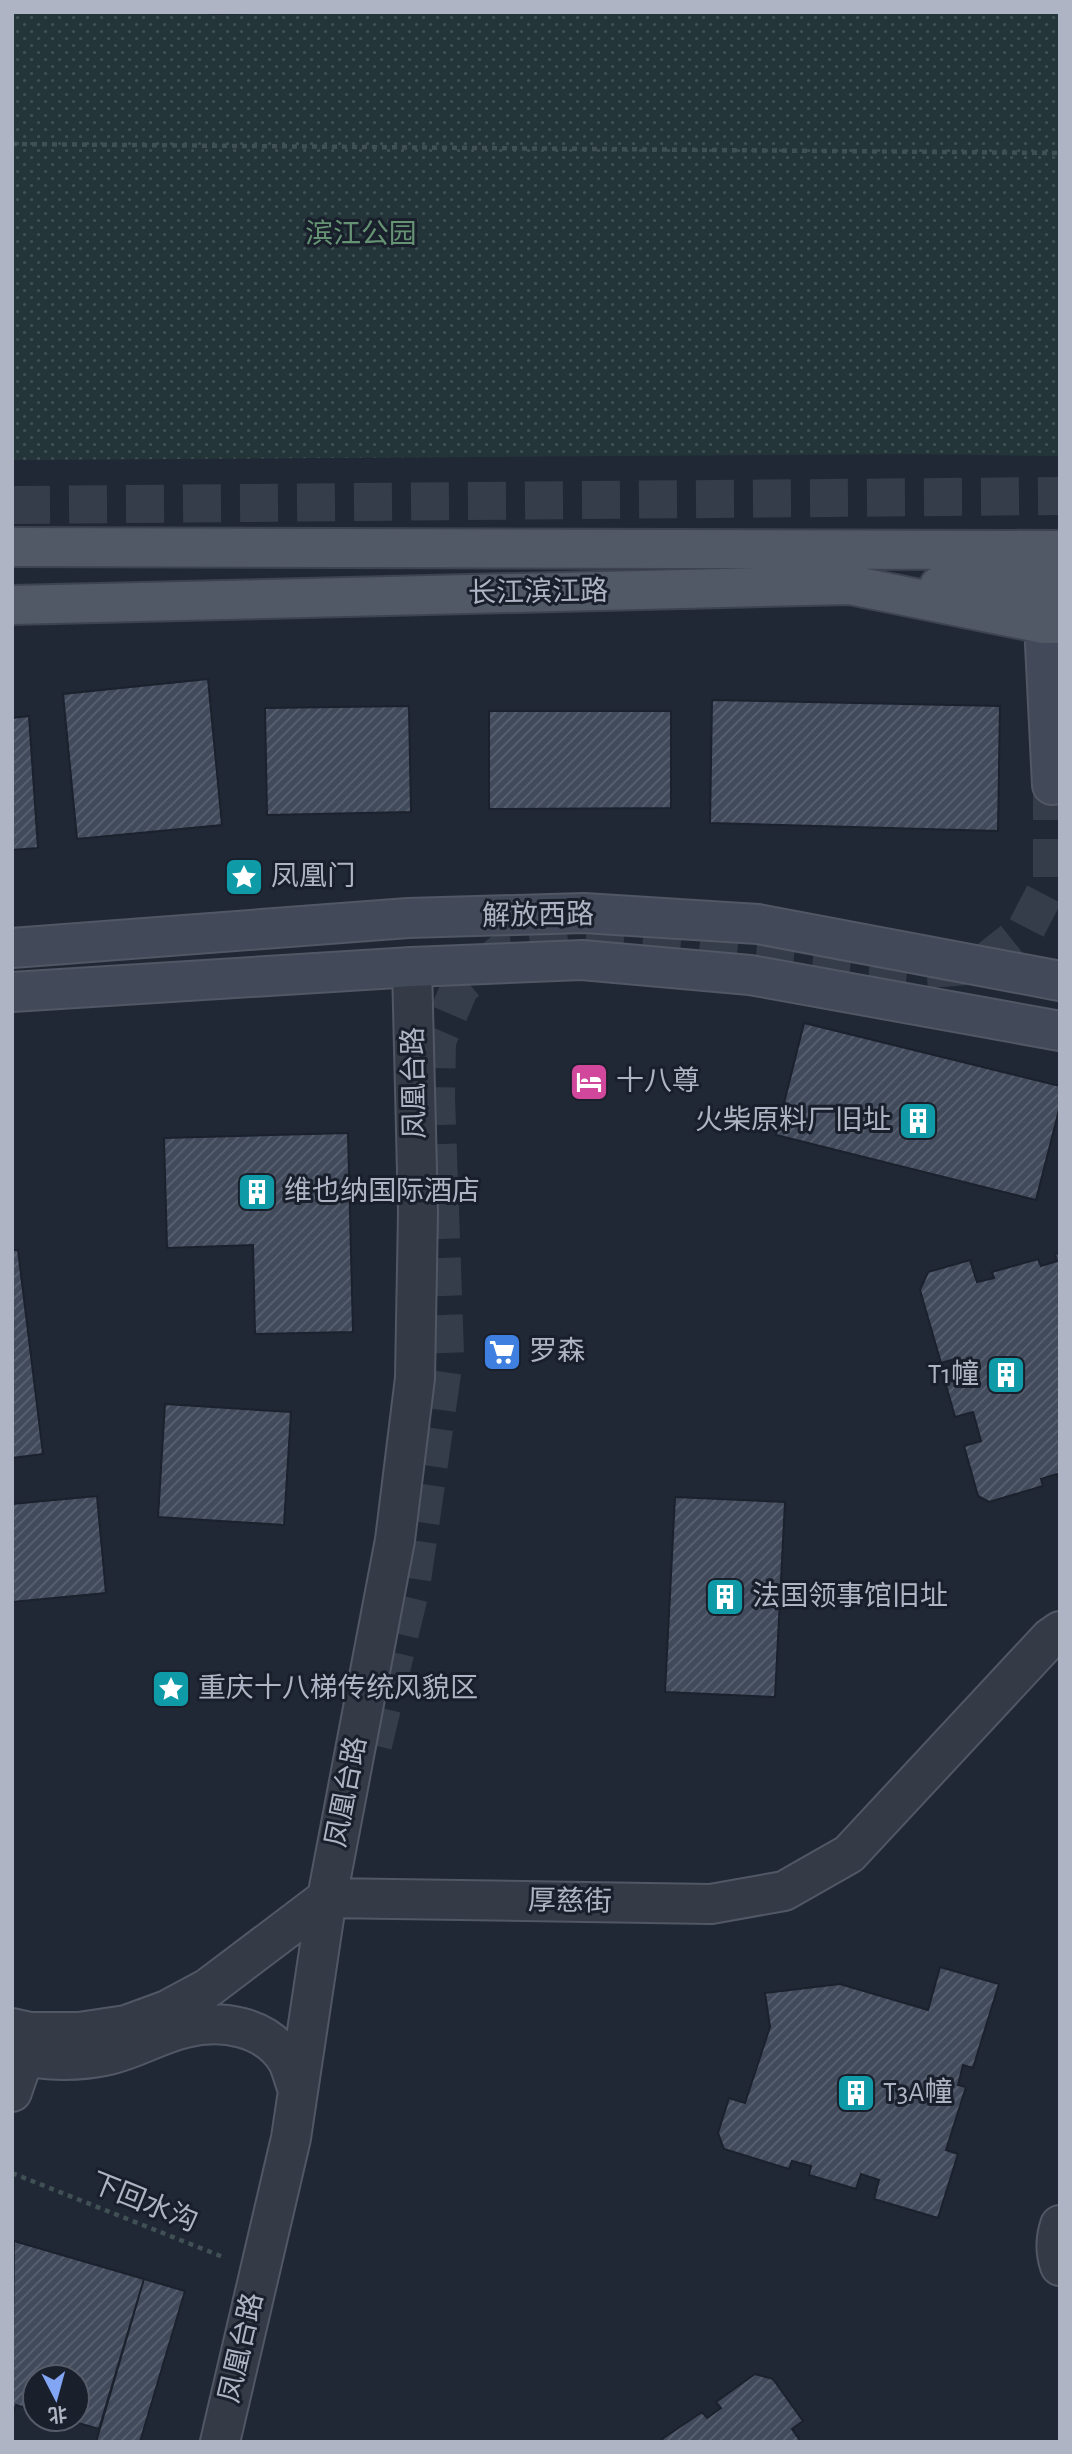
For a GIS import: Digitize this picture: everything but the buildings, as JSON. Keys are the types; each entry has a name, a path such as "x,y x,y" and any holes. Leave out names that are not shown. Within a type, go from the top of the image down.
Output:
{"main road":[{"name":"长江滨江路","path":"12,547 1060,550"},
{"name":"长江滨江路","path":"12,605 850,585 1052,624"},
{"path":"850,585 1060,586"},
{"path":"1052,624 1052,785"},
{"name":"解放西路","path":"12,948 408,918 584,914 758,924 1060,981"},
{"name":"解放西路","path":"12,992 412,967 582,960 750,975 1060,1031"}],"street":[{"name":"凤凰台路","path":"220,2442 291,2138 327,1898 396,1540 415,1378 418,1212 412,967"},
{"name":"厚慈街","path":"327,1898 711,1904 784,1891 849,1854 1050,1638 1060,1632"},
{"path":"298,2090 288,2061 277,2048 248,2028 229,2025 186,2028 110,2055 69,2060 15,2058 30,2032 79,2032 127,2025 167,2010 208,1988 327,1898"},
{"path":"1060,2225 1056,2238 1056,2256 1060,2266"}],"path":[{"path":"12,144 1060,153"},
{"name":"下回水沟","path":"12,2173 260,2271"}],"green space":[{"name":"滨江公园","path":"12,12 200,12 211,15 375,12 1060,12 1060,456 913,454 12,460"}],"tunnel":[{"path":"12,505 1060,496"},
{"path":"373,1745 411,1587 445,1353 436,1098 437,1041 460,987 511,945 579,934 926,969 982,965 1025,931 1052,879 1052,785"}],"place":[{"name":"凤凰门","path":"244,877"},
{"name":"十八尊","path":"589,1082"},
{"name":"火柴原料厂旧址","path":"918,1121"},
{"name":"维也纳国际酒店","path":"257,1192"},
{"name":"罗森","path":"502,1352"},
{"name":"T1幢","path":"1006,1375"},
{"name":"法国领事馆旧址","path":"725,1597"},
{"name":"重庆十八梯传统风貌区","path":"171,1689"},
{"name":"T3A幢","path":"856,2093"}]}
